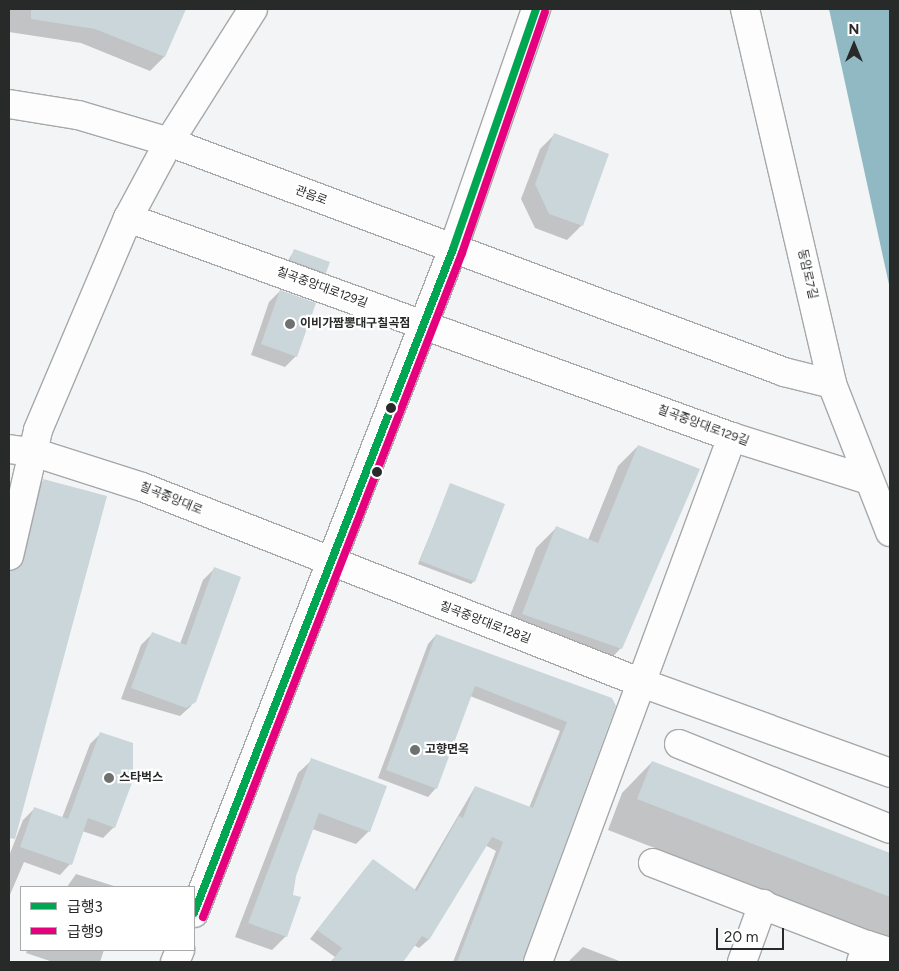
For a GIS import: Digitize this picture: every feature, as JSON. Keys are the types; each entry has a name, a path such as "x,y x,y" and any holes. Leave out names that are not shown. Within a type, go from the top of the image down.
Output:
{"street":[{"path":"9,556 36,453 38,430 128,218 169,142 253,9"},
{"path":"195,910 422,324 453,249 536,9"},
{"name":"동암로7길","path":"745,9 832,384 868,480 890,532"},
{"name":"관음로","path":"9,104 78,115 169,142 784,372 832,384"},
{"name":"칠곡중앙대로129길","path":"128,218 732,437 868,480"},
{"path":"538,962 732,437"},
{"name":"칠곡중앙대로","path":"9,449 36,453 142,487 329,563"},
{"name":"칠곡중앙대로128길","path":"329,563 642,683 890,772"},
{"path":"679,744 890,829"},
{"path":"653,863 763,904 872,953"},
{"path":"742,962 763,904"}],"water":[{"path":"829,9 890,9 890,289"}],"building":[{"path":"31,9 186,9 165,57 95,29 31,19"},
{"path":"554,133 609,154 583,226 549,214 535,184"},
{"path":"294,249 330,262 326,273 290,260"},
{"path":"280,290 316,303 297,357 261,344"},
{"path":"638,445 700,469 622,649 522,614 556,526 598,543"},
{"path":"43,479 107,496 15,839 9,838 9,571 24,560"},
{"path":"450,483 505,504 475,582 420,561"},
{"path":"214,567 241,577 196,702 186,708 131,688 152,632 186,645"},
{"path":"436,634 612,698 616,706 522,962 457,962 503,842 492,837 429,940 422,936 403,962 331,962 342,948 317,930 373,859 417,891 459,816 463,818 475,786 533,808 567,722 475,686 437,789 386,770"},
{"path":"100,732 133,743 133,780 115,828 88,818 72,865 20,847 34,807 68,819"},
{"path":"311,758 387,786 370,832 319,813 296,876 293,895 301,897 287,937 248,923"},
{"path":"652,761 890,853 890,897 637,799"}],"transit line":[{"name":"급행3","path":"195,910 453,249 536,9"},
{"name":"급행9","path":"203,917 462,253 545,12"}],"place":[{"name":"이비가짬뽕대구칠곡점","path":"290,324"},
{"name":"고향면옥","path":"415,750"},
{"name":"스타벅스","path":"109,778"}]}
